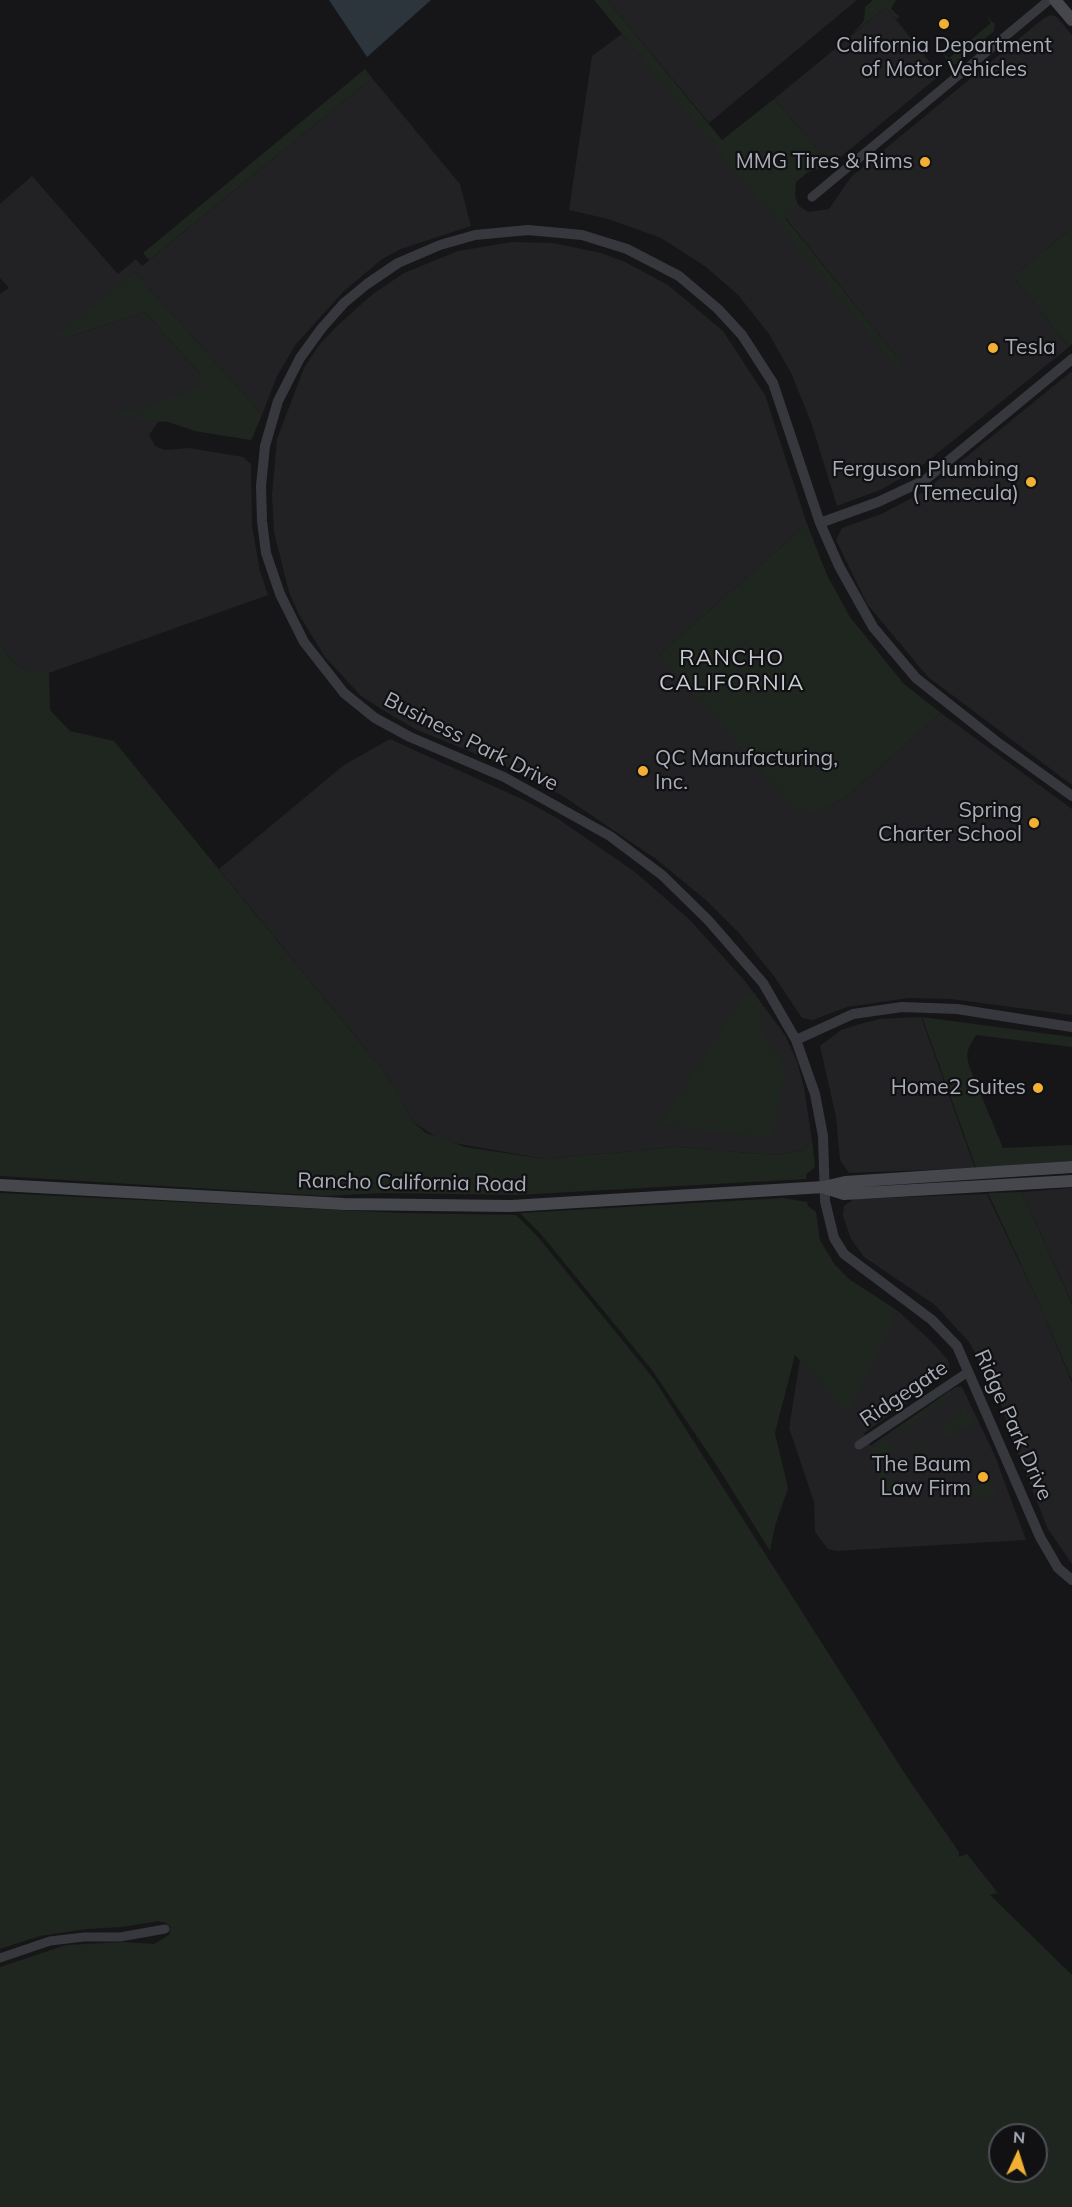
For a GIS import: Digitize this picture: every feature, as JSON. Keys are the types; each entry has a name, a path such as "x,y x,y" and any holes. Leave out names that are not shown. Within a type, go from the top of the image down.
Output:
{"main road":[{"path":"1055,0 1072,20"},
{"name":"Rancho California Road","path":"0,1185 344,1204 511,1206 824,1187 844,1182 1072,1167"},
{"name":"Rancho California Road","path":"824,1187 844,1194 1072,1181"}],"street":[{"path":"812,197 1048,0"},
{"name":"Business Park Drive","path":"824,1187 820,1116 796,1040 762,983 708,920 662,874 610,836 504,777 410,737 375,718 344,693 313,656 297,631 280,594 266,553 261,486 266,446 284,388 300,358 344,303 398,263 440,245 476,235 528,230 582,235 627,249 679,276 718,309 742,335 773,383 820,523 839,566 873,627 916,678 997,742 1072,796"},
{"path":"820,523 878,502 925,480 1072,359"},
{"path":"796,1040 853,1014 902,1007 957,1009 1072,1027"},
{"name":"Ridge Park Drive","path":"824,1187 828,1223 844,1254 932,1320 957,1346 1040,1537 1058,1568 1072,1581"},
{"name":"Ridgegate","path":"859,1446 968,1372"},
{"path":"0,1958 50,1941 84,1937 120,1937 165,1929"}],"shaded area":[{"path":"329,0 431,0 367,57"},
{"path":"594,0 607,0 722,140 774,99 831,165 808,172 796,182 795,195 798,205 785,218 903,365 898,369"},
{"path":"607,0 857,0 709,123"},
{"path":"873,0 896,0 891,9 900,17 896,19 886,7 851,35 864,21 865,7"},
{"path":"886,7 940,75 831,165 774,99"},
{"path":"1051,15 1057,17 1072,35 1072,228 1013,276 1069,347 918,469 880,490 837,506 811,422 791,373 769,334 738,295 706,267 661,238 608,219 569,210 592,56 622,34 899,368 903,365 785,217 798,205 808,212 829,209 851,177 1044,18"},
{"path":"987,17 995,24 994,31 956,64 949,64 943,54 949,58 991,23"},
{"path":"365,69 372,78 149,260 143,253"},
{"path":"372,78 460,184 471,226 401,249 382,259 343,292 296,344 277,376 262,415 135,272 66,338 145,312 254,435 251,440 195,431 165,421 158,422 149,435 155,446 165,450 190,448 243,457 251,464 252,526 260,571 268,595 49,673 33,673 23,669 13,662 0,645 0,294 9,288 0,278 0,204 32,176 118,274 136,259 142,266"},
{"path":"1072,228 1072,344 1069,347 1013,276"},
{"path":"512,242 553,243 601,253 625,262 668,285 723,331 765,395 807,524 659,655 820,811 845,798 941,713 1072,809 1072,1015 951,999 909,998 847,1007 813,1020 802,1018 774,976 739,933 707,901 656,859 563,796 505,766 415,729 381,709 361,696 325,657 299,615 289,592 274,532 272,495 277,439 304,368 319,345 338,325 374,293 404,273 458,251"},
{"path":"135,272 262,415 251,440 195,431 175,423 120,416 120,412 125,408 128,413 201,387 198,379 201,375 145,312 66,338 54,337"},
{"path":"1072,371 1072,785 928,677 867,604 836,540 842,528 881,514 922,493"},
{"path":"807,524 827,575 850,617 904,684 941,713 845,798 820,811 795,809 659,655"},
{"path":"0,645 13,662 23,669 33,673 49,673 50,710 70,731 114,741 387,1075 413,1122 426,1133 465,1147 546,1159 676,1147 775,1155 805,1150 812,1140 815,1167 806,1175 806,1179 517,1195 385,1193 325,1196 0,1176"},
{"path":"390,739 526,801 557,818 635,872 689,919 745,981 785,1035 797,1061 804,1088 812,1140 805,1150 775,1155 676,1147 546,1159 442,1141 413,1122 387,1075 219,869 344,765"},
{"path":"755,993 761,1005 760,1025 785,1068 773,1138 656,1125 662,1122 742,998"},
{"path":"921,1017 975,1168 849,1173 840,1160 836,1117 820,1046 841,1030 860,1024 879,1019"},
{"path":"922,1017 1072,1037 1072,1047 976,1035 967,1055 969,1066 1003,1148 1072,1145 1072,1161 976,1168"},
{"path":"1072,1188 1072,1303 1022,1192"},
{"path":"1022,1192 1072,1304 1072,1381 988,1193"},
{"path":"0,1193 400,1213 516,1215 538,1237 654,1379 907,1777 959,1852 959,1857 967,1854 998,1893 990,1895 1072,1975 1072,2207 0,2207 0,1967 66,1945 124,1942 154,1944 169,1935 170,1927 158,1921 40,1936 0,1949"},
{"path":"987,1194 1043,1312 1072,1383 1072,1564 1048,1529 1013,1442 998,1395 969,1342 935,1305 864,1257 851,1239 843,1216 844,1206 854,1199"},
{"path":"783,1198 807,1202 808,1206 816,1212 820,1240 835,1265 849,1279 898,1311 847,1415 795,1355 775,1433 788,1488 775,1526 770,1551 721,1472 652,1370 540,1233 520,1213"},
{"path":"898,1311 931,1341 948,1360 950,1369 945,1375 864,1433 870,1446 956,1387 962,1387 995,1456 1026,1540 836,1551 828,1549 815,1532 814,1502 789,1428 800,1360 890,1326"},
{"path":"949,1391 952,1395 909,1425 934,1460 942,1460 928,1466 926,1464 930,1459 906,1427 901,1430 899,1428"},
{"path":"962,1407 966,1407 975,1424 971,1429 969,1425 956,1430 952,1436 946,1436 935,1421 924,1418 934,1417 941,1427 944,1427 962,1413"},
{"path":"885,1438 906,1464 904,1466 892,1450 885,1450 878,1466 891,1482 897,1480 901,1487 892,1493 881,1494 871,1447 875,1448"},
{"path":"991,1480 998,1495 970,1499 963,1497 960,1484 963,1482 973,1487"}],"place":[{"name":"California Department of Motor Vehicles","path":"944,24"},
{"name":"MMG Tires & Rims","path":"925,162"},
{"name":"Tesla","path":"993,348"},
{"name":"Ferguson Plumbing (Temecula)","path":"1031,482"},
{"name":"QC Manufacturing, Inc.","path":"643,771"},
{"name":"Spring Charter School","path":"1034,823"},
{"name":"Home2 Suites","path":"1038,1088"},
{"name":"The Baum Law Firm","path":"983,1477"}],"district":[{"name":"RANCHO CALIFORNIA","path":"732,670"}]}
